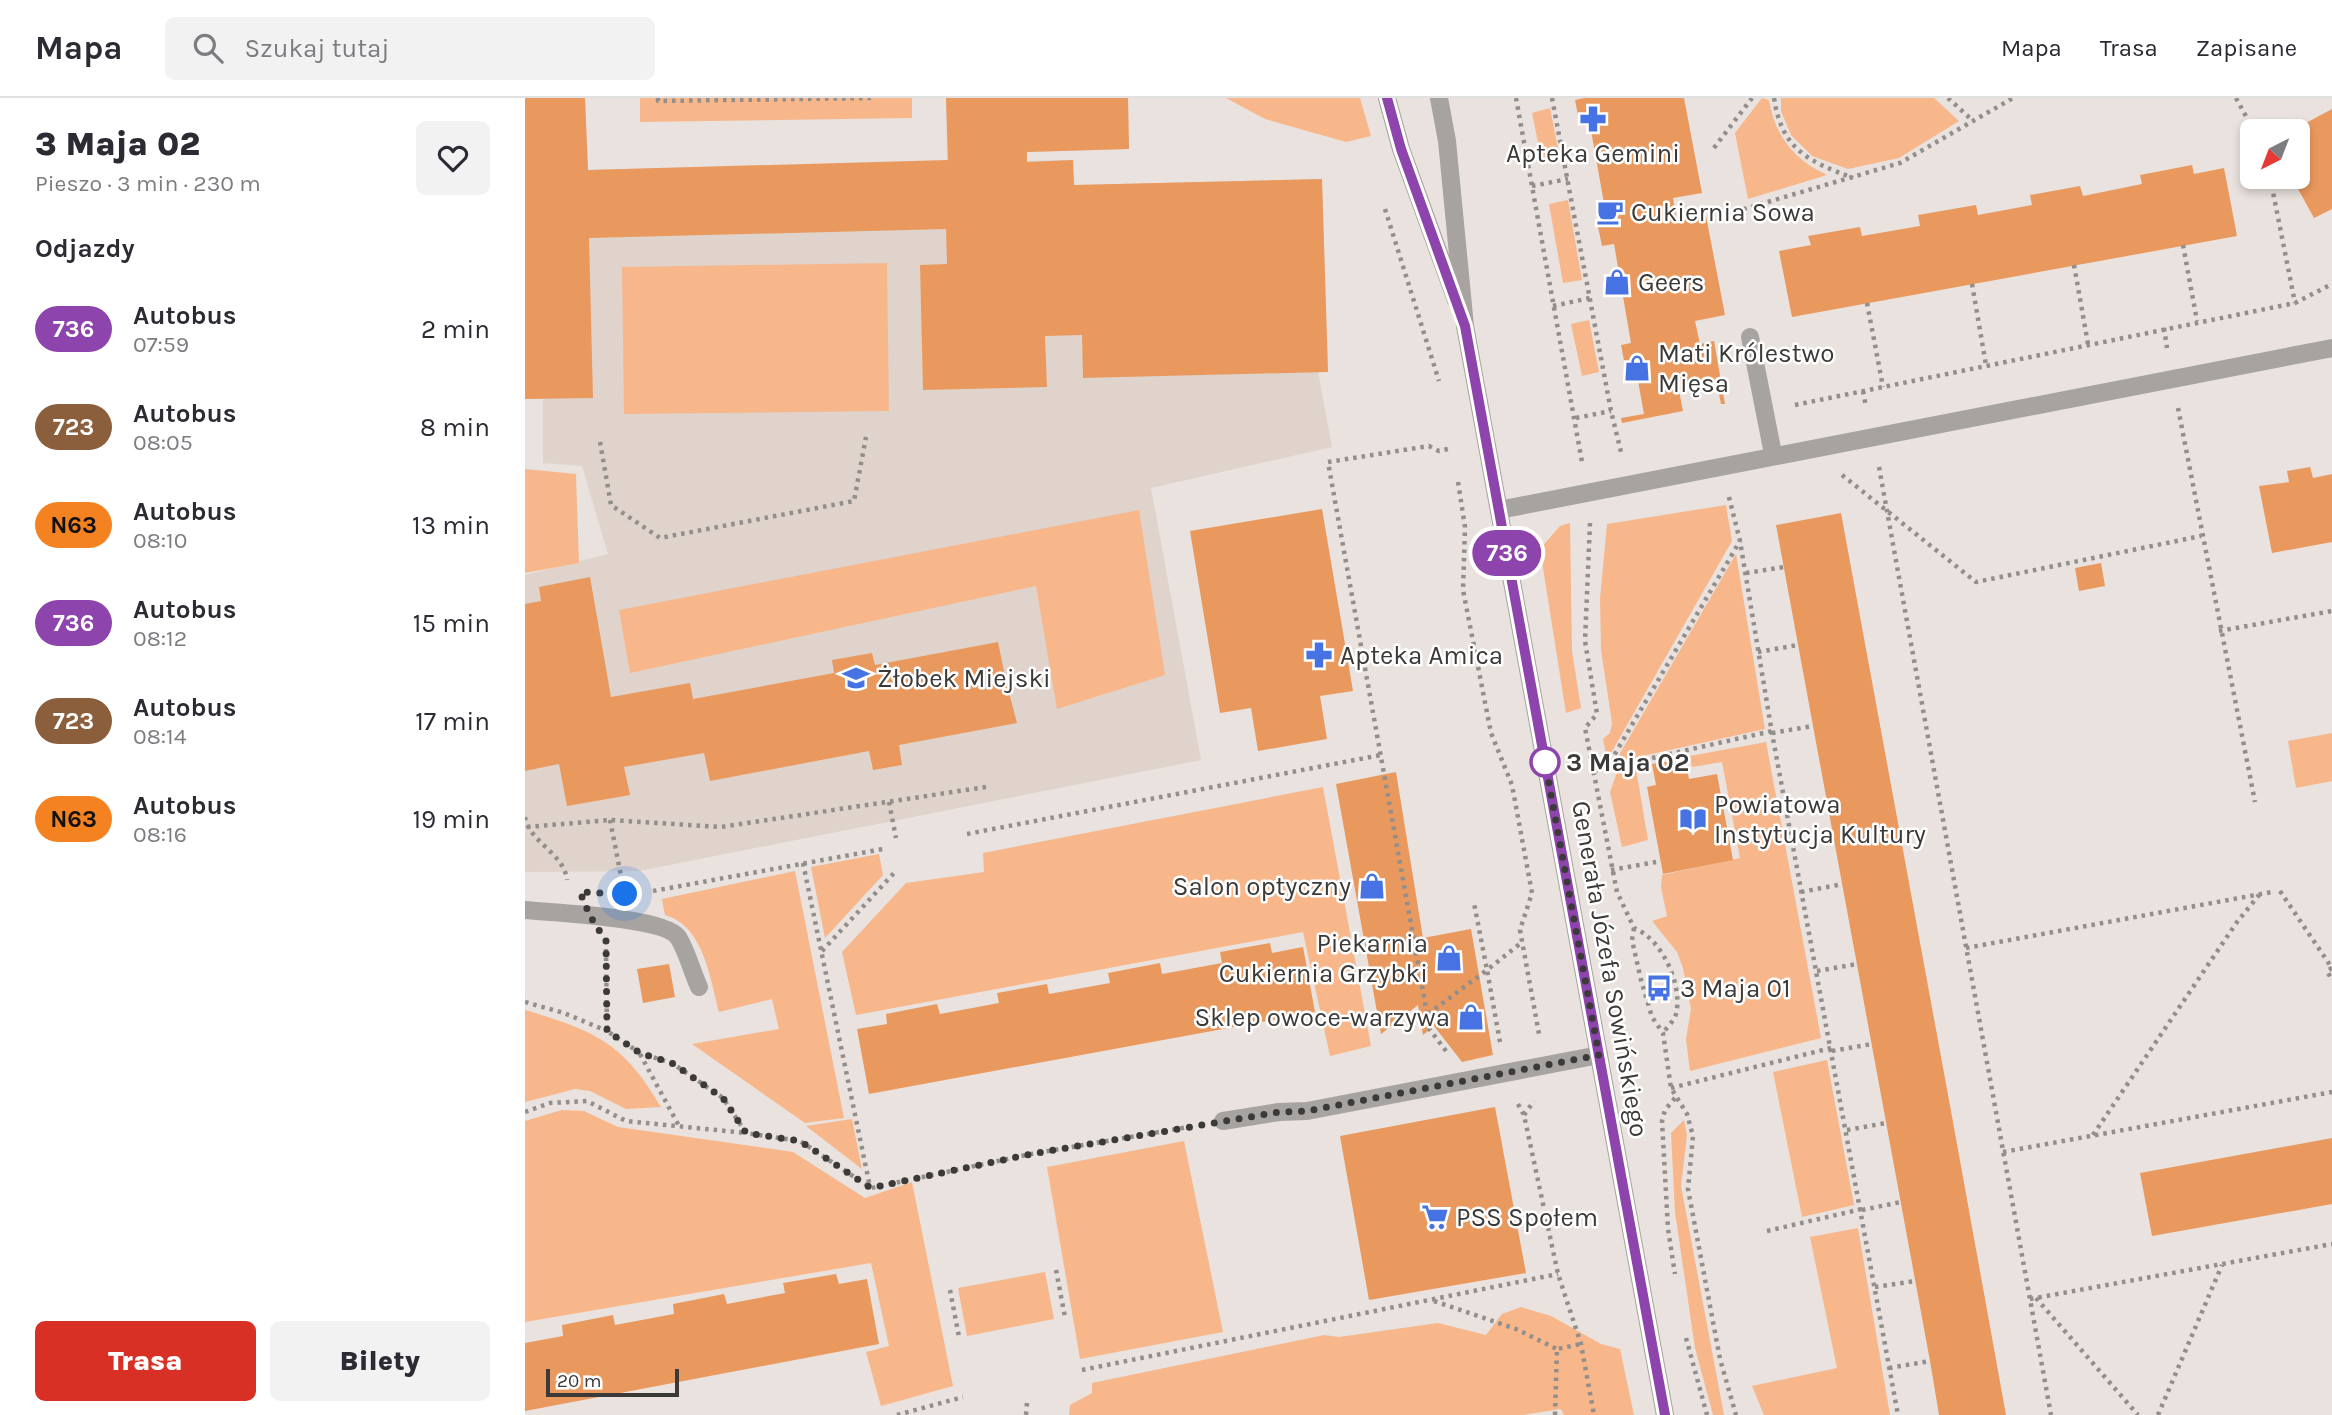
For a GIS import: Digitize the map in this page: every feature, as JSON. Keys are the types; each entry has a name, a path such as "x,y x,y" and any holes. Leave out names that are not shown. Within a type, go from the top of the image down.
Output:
{"street":[{"name":"Generała Józefa Sowińskiego","path":"1387,98 1401,149 1465,326"},
{"name":"Generała Józefa Sowińskiego","path":"1439,98 1447,141 1465,326 1665,1415"},
{"path":"1751,337 1773,454"},
{"path":"1499,510 1773,454 2332,348"},
{"path":"525,910 590,916 669,929 678,937 699,987"},
{"path":"1223,1121 1279,1112 1307,1111 1599,1055"}],"path":[{"path":"658,98 658,101 873,98"},
{"path":"1516,98 1576,418 1582,465 1596,463"},
{"path":"1552,98 1611,411 1623,457"},
{"path":"1714,148 1752,98"},
{"path":"1774,98 1788,138 1809,161 1853,177"},
{"path":"1948,98 1973,121"},
{"path":"1727,214 1900,163 2013,98"},
{"path":"2236,98 2247,119"},
{"path":"1531,186 1568,179"},
{"path":"2272,189 2295,303"},
{"path":"1383,198 1441,386"},
{"path":"2183,245 2197,321"},
{"path":"2074,265 2088,344"},
{"path":"1972,284 1986,365"},
{"path":"1764,412 2295,303 2332,284"},
{"path":"1553,306 1590,298"},
{"path":"1867,303 1883,387"},
{"path":"2164,328 2219,631 2255,802"},
{"path":"1863,391 2050,1415"},
{"path":"1576,418 1611,411"},
{"path":"1450,436 1454,461"},
{"path":"600,442 611,505 660,538 854,501 866,437"},
{"path":"1430,1030 1328,462 1429,446 1440,451 1452,448"},
{"path":"1609,460 1636,454"},
{"path":"1456,474 1465,527 1463,590 1491,733 1512,785 1532,892 1520,930 1548,1081 1524,1115"},
{"path":"1842,475 1976,582 2201,536"},
{"path":"1728,494 1746,573 1786,811 1898,1415"},
{"path":"1589,514 1585,641 1597,714 1585,728 1611,870 1622,907 1634,928 1644,932 1671,968 1675,983 1676,1014 1663,1033"},
{"path":"1606,768 1740,541"},
{"path":"1746,573 1784,567"},
{"path":"2219,631 2332,611"},
{"path":"1758,652 1798,645"},
{"path":"1594,771 1772,732 1813,726"},
{"path":"967,834 1381,755"},
{"path":"527,827 610,820 721,827 986,787"},
{"path":"889,802 896,838"},
{"path":"1786,811 1828,804"},
{"path":"525,817 527,827 557,858 566,875 568,892 580,892 590,916 606,941 607,1031"},
{"path":"610,820 625,894"},
{"path":"1596,836 1606,834"},
{"path":"646,892 883,849"},
{"path":"1611,870 1656,862"},
{"path":"803,863 871,1188"},
{"path":"822,951 895,872"},
{"path":"1801,892 1843,884"},
{"path":"2280,891 2332,968 2327,971 2332,980"},
{"path":"1966,948 2272,892"},
{"path":"2092,1136 2176,1010 2260,894"},
{"path":"1475,902 1509,1088 1524,1115 1558,1274 1581,1344 1594,1415"},
{"path":"1634,928 1632,940 1641,980 1653,1017 1663,1033 1671,1088 1687,1114 1693,1136 1688,1189 1720,1359 1736,1415"},
{"path":"1428,1014 1522,943"},
{"path":"1817,971 1857,964"},
{"path":"525,1002 564,1013 607,1031 640,1053 672,1063 723,1098 746,1133"},
{"path":"1671,1088 1831,1049 1872,1044"},
{"path":"640,1053 679,1126"},
{"path":"2003,1152 2332,1092"},
{"path":"1675,1098 1665,1110 1661,1121 1668,1229 1677,1283"},
{"path":"525,1112 549,1103 587,1101 626,1121 800,1141 871,1188 1031,1154 1223,1121"},
{"path":"1847,1130 1886,1123"},
{"path":"1031,1154 1032,1163"},
{"path":"925,1176 926,1183"},
{"path":"1767,1231 1901,1202"},
{"path":"2030,1299 2332,1244"},
{"path":"2158,1415 2222,1264"},
{"path":"1056,1270 1065,1317"},
{"path":"1082,1370 1558,1274"},
{"path":"1875,1287 1915,1281"},
{"path":"950,1290 959,1337"},
{"path":"2036,1298 2138,1415"},
{"path":"1433,1301 1515,1329 1557,1349 1581,1344"},
{"path":"1686,1337 1707,1415"},
{"path":"1555,1415 1557,1349"},
{"path":"1889,1368 1930,1361"},
{"path":"897,1415 963,1397"},
{"path":"1026,1415 1027,1403"}],"shaded area":[{"path":"525,98 585,98 588,170 947,161 946,98 1128,98 1129,149 1027,152 1027,161 1073,160 1075,185 1322,179 1328,372 1318,372 1332,447 1151,488 1201,760 639,871 525,872 525,575 608,554 582,466 543,463 543,399 525,399"},
{"path":"640,98 912,98 912,118 640,122"},
{"path":"1226,98 1360,98 1371,136 1346,142 1265,119"},
{"path":"1762,98 1769,100 1776,125 1788,145 1805,162 1827,175 1748,199 1735,133"},
{"path":"1781,98 1934,98 1959,121 1899,158 1848,169 1812,156 1791,135 1781,111"},
{"path":"1550,108 1560,159 1542,162 1532,113"},
{"path":"1568,200 1582,280 1563,283 1549,204"},
{"path":"887,263 889,411 624,414 622,267"},
{"path":"1589,320 1599,372 1582,376 1571,324"},
{"path":"525,469 576,474 579,563 525,573"},
{"path":"1726,505 1732,541 1607,760 1603,739 1610,733 1612,723 1601,650 1600,599 1607,524"},
{"path":"1139,510 1165,675 1057,709 1036,586 630,673 619,610"},
{"path":"1570,523 1572,651 1581,708 1566,713 1540,549 1560,526"},
{"path":"1736,554 1765,729 1615,762"},
{"path":"2332,733 2332,781 2296,788 2288,741"},
{"path":"1766,742 1821,1038 1690,1071 1686,1039 1691,1009 1683,968 1677,952 1652,921 1667,916 1661,887 1662,875 1740,858 1722,762 1692,767 1690,756"},
{"path":"1636,769 1648,840 1622,847 1610,792 1617,772"},
{"path":"1323,787 1371,1046 1330,1056 1303,932 856,1015 842,952 906,883 984,872 983,853"},
{"path":"879,854 883,875 825,938 811,867"},
{"path":"795,871 844,1118 805,1123 692,1044 779,1029 772,999 719,1012 708,969 697,942 689,930 665,915 662,899"},
{"path":"525,1010 570,1025 605,1042 634,1067 661,1107 626,1109 590,1091 575,1089 525,1102"},
{"path":"1827,1060 1854,1205 1802,1217 1773,1072"},
{"path":"562,1110 584,1111 618,1127 793,1152 865,1198 912,1182 953,1386 881,1406 866,1352 889,1346 871,1263 525,1322 525,1121"},
{"path":"852,1119 862,1169 806,1126"},
{"path":"1684,1120 1687,1135 1681,1186 1724,1415 1713,1415 1695,1348 1675,1212 1671,1133"},
{"path":"1184,1141 1223,1332 1080,1359 1047,1167"},
{"path":"1858,1228 1890,1415 1764,1415 1752,1386 1837,1368 1810,1237"},
{"path":"1045,1272 1054,1319 967,1336 958,1288"},
{"path":"1521,1307 1551,1316 1601,1344 1620,1349 1634,1415 1564,1415 1561,1409 1523,1415 1069,1415 1070,1405 1092,1393 1092,1383 1324,1335 1339,1337 1438,1323 1486,1335 1502,1314"}],"building":[{"path":"525,98 585,98 588,170 948,160 946,98 1128,98 1129,149 1027,152 1027,162 1073,160 1074,185 1322,179 1328,372 1083,378 1082,335 1045,336 1047,387 923,390 920,265 947,264 946,229 589,238 593,398 525,399"},
{"path":"1684,98 1702,193 1673,198 1677,221 1706,216 1725,315 1695,321 1700,344 1714,341 1725,404 1721,404 1717,384 1679,391 1683,411 1622,423 1621,418 1644,414 1636,370 1626,371 1621,345 1631,343 1614,244 1602,246 1597,222 1607,220 1590,125 1580,126 1575,100"},
{"path":"2332,109 2332,209 2314,218 2298,189 2310,189 2310,121"},
{"path":"2192,165 2194,174 2224,168 2237,236 1792,317 1779,251 1811,245 1808,236 1860,227 1862,236 1920,226 1918,215 1976,205 1978,215 2032,205 2030,195 2080,186 2083,196 2142,184 2140,175"},
{"path":"2310,467 2313,478 2332,474 2332,542 2272,553 2259,486 2289,482 2287,471"},
{"path":"1322,509 1353,691 1320,696 1327,739 1258,751 1251,708 1220,713 1190,531"},
{"path":"1841,513 2006,1415 1939,1415 1776,525"},
{"path":"2101,563 2105,586 2079,591 2075,568"},
{"path":"590,577 611,697 690,683 693,699 834,673 832,660 872,653 875,665 998,642 1006,681 1010,681 1007,685 1017,723 899,745 902,765 873,770 869,751 710,781 704,753 624,767 630,795 567,806 559,764 525,771 525,604 541,601 539,587"},
{"path":"1685,759 1689,779 1717,774 1733,860 1663,874 1647,787 1656,785 1652,764"},
{"path":"1396,772 1423,938 1471,929 1493,1055 1462,1062 1434,1026 1423,1035 1418,1005 1381,1034 1336,784"},
{"path":"1270,943 1272,953 1303,947 1315,1012 869,1094 857,1029 887,1024 886,1014 937,1004 940,1014 999,1003 997,993 1047,984 1049,994 1110,983 1108,973 1160,963 1162,974 1222,963 1220,952"},
{"path":"669,964 675,997 643,1003 637,969"},
{"name":"PSS Społem","path":"1495,1107 1526,1273 1369,1300 1340,1136"},
{"path":"2332,1138 2332,1204 2152,1236 2140,1173"},
{"path":"836,1274 839,1284 867,1279 879,1344 525,1411 525,1343 563,1336 562,1325 613,1315 615,1325 674,1314 673,1304 724,1294 727,1304 785,1293 783,1283"}],"bus line":[{"name":"736","path":"1387,98 1401,149 1465,326 1665,1415"}],"place":[{"name":"Apteka Gemini","path":"1593,119"},
{"name":"Cukiernia Sowa","path":"1610,212"},
{"name":"Geers","path":"1617,282"},
{"name":"Mati Królestwo Mięsa","path":"1637,368"},
{"name":"Apteka Amica","path":"1319,655"},
{"name":"Żłobek Miejski","path":"856,678"},
{"name":"3 Maja 02","path":"1545,762"},
{"name":"Powiatowa Instytucja Kultury","path":"1693,819"},
{"name":"Salon optyczny","path":"1372,886"},
{"name":"Piekarnia Cukiernia Grzybki","path":"1449,958"},
{"name":"3 Maja 01","path":"1659,988"},
{"name":"Sklep owoce-warzywa","path":"1471,1017"},
{"name":"PSS Społem","path":"1435,1217"}],"route":[{"path":"625,894 580,892 590,916 606,941 607,1031 640,1053 672,1063 723,1098 746,1133 800,1141 871,1188 1031,1154 1279,1112 1307,1111 1599,1055 1545,762"}]}
